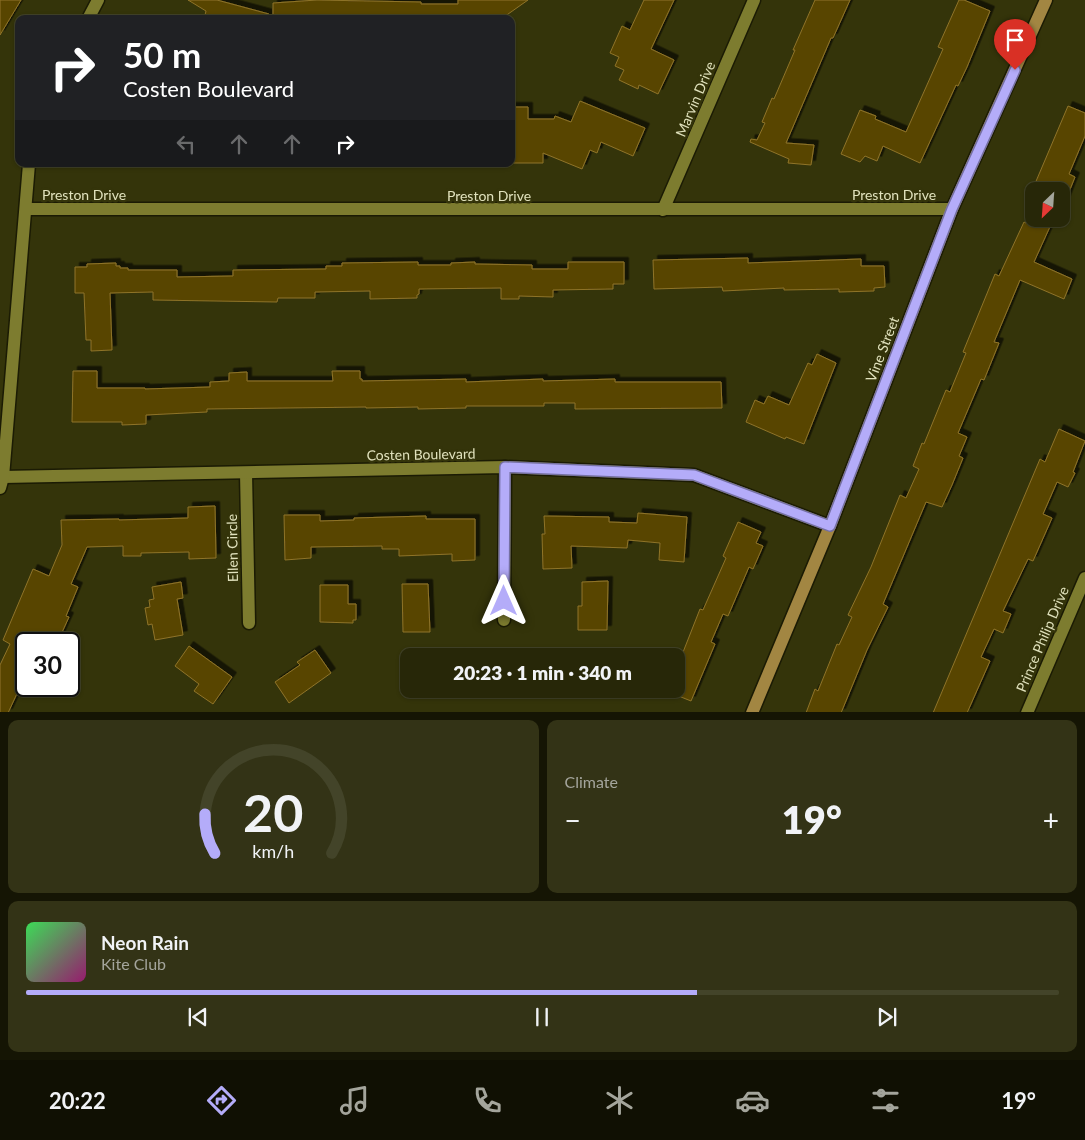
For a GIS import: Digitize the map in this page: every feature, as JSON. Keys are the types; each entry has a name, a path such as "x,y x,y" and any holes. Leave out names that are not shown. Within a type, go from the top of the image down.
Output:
{"street":[{"path":"90,15 98,0"},
{"name":"Marvin Drive","path":"664,210 754,0"},
{"name":"Vine Street","path":"752,712 830,526 952,209 1046,0"},
{"path":"1,482 30,167"},
{"name":"Preston Drive","path":"27,210 952,209"},
{"path":"504,620 505,467"},
{"name":"Costen Boulevard","path":"1,482 246,473 505,467 694,475 830,526"},
{"name":"Ellen Circle","path":"246,473 249,623"},
{"name":"Prince Philip Drive","path":"1027,712 1085,578"}],"building":[{"path":"0,0 21,0 0,35"},
{"path":"188,0 217,0 269,14 205,15 206,11"},
{"path":"317,0 458,4 458,0 528,0 507,15 273,15 273,3"},
{"path":"644,0 674,0 651,49 674,60 658,94 639,85 638,89 619,80 624,70 615,66 619,57 610,53 622,26 630,30"},
{"path":"815,0 850,0 833,38 831,38 786,143 814,145 811,165 788,163 789,159 750,142 751,139 757,140 765,123 762,122 772,98 774,99"},
{"path":"959,0 964,0 990,11 967,67 958,86 956,85 920,163 883,146 877,161 865,156 860,162 841,154 860,110 876,116 875,119 906,132 943,49 938,47"},
{"path":"580,101 645,128 633,156 601,142 597,153 590,150 582,169 543,153 543,163 515,163 515,107 528,107 528,119 554,119 555,116 571,122"},
{"path":"1068,106 1085,113 1085,136 1069,174 1075,177 1070,190 1070,182 1036,182"},
{"path":"1024,222 1025,228 1049,228 1034,262 1072,279 1064,299 1020,280 994,342 999,343 984,380 981,379 958,433 967,437 959,456 963,458 952,485 942,507 926,502 883,604 888,607 867,650 841,712 806,712 815,689 818,691 837,644 839,645 852,617 848,615 871,567 900,495 906,498 919,469 913,466 946,390 950,392 966,353 963,352 995,274 999,276"},
{"path":"748,258 748,263 861,259 861,266 884,266 885,287 874,288 874,291 839,292 839,289 784,290 784,288 723,291 722,287 654,289 653,260"},
{"path":"418,262 418,265 451,265 451,263 475,262 475,264 532,265 532,269 568,269 568,262 624,262 624,284 613,284 613,289 553,290 553,297 519,296 519,299 501,299 501,288 419,289 417,298 370,299 370,291 315,292 315,298 278,298 277,302 153,300 153,292 110,293 112,350 91,351 91,340 86,340 84,293 75,293 75,267 87,267 87,264 116,263 116,266 128,268 128,270 177,270 177,277 233,276 233,270 326,269 326,266 342,266 342,263"},
{"path":"817,354 836,363 804,444 786,437 785,439 746,422 755,400 764,404 768,396 789,405 808,363 812,365"},
{"path":"73,371 97,371 97,388 145,389 210,387 210,382 229,381 229,373 247,372 247,381 333,381 332,371 360,371 360,379 362,381 466,379 466,382 615,379 615,382 721,382 722,408 575,409 575,403 544,403 544,406 466,406 466,408 418,409 418,407 366,407 207,409 207,412 146,415 146,424 122,425 122,422 72,422"},
{"path":"1059,429 1085,441 1073,472 1075,473 1068,487 1057,482 1043,514 1052,518 1033,561 1028,559 1003,611 1011,614 1003,633 994,629 981,657 990,661 967,712 933,712 1040,459 1045,462"},
{"path":"215,506 216,558 189,559 189,552 141,553 141,556 123,556 123,546 87,547 71,584 78,587 66,616 69,617 62,632 15,632 15,697 8,712 0,712 0,665 10,644 3,640 33,569 49,576 62,545 61,520 188,518 188,507"},
{"path":"638,513 687,517 684,562 659,560 660,543 628,540 627,548 571,546 572,568 543,569 542,534 545,534 544,516 609,517 609,522 637,523"},
{"path":"284,515 320,515 320,521 426,516 426,519 475,519 475,560 452,561 452,554 399,556 399,549 382,549 382,546 311,547 311,558 285,560"},
{"path":"738,522 761,532 756,543 763,546 753,569 749,567 728,616 723,614 711,642 715,644 691,701 684,698 685,648 700,609 703,610 726,558 723,556"},
{"path":"608,581 607,630 578,630 578,606 582,606 582,582"},
{"path":"181,582 183,598 177,599 183,635 155,640 152,624 148,625 145,608 150,607 149,600 154,599 152,587"},
{"path":"402,584 428,584 430,632 403,632"},
{"path":"320,585 348,585 348,604 356,604 356,620 353,620 353,623 320,622"},
{"path":"189,646 232,677 213,704 194,691 199,684 175,666"},
{"path":"315,650 331,673 289,703 275,682 300,665 297,662"}],"route":[{"path":"504,601 505,467 694,475 830,526 952,209 1015,70"}]}
